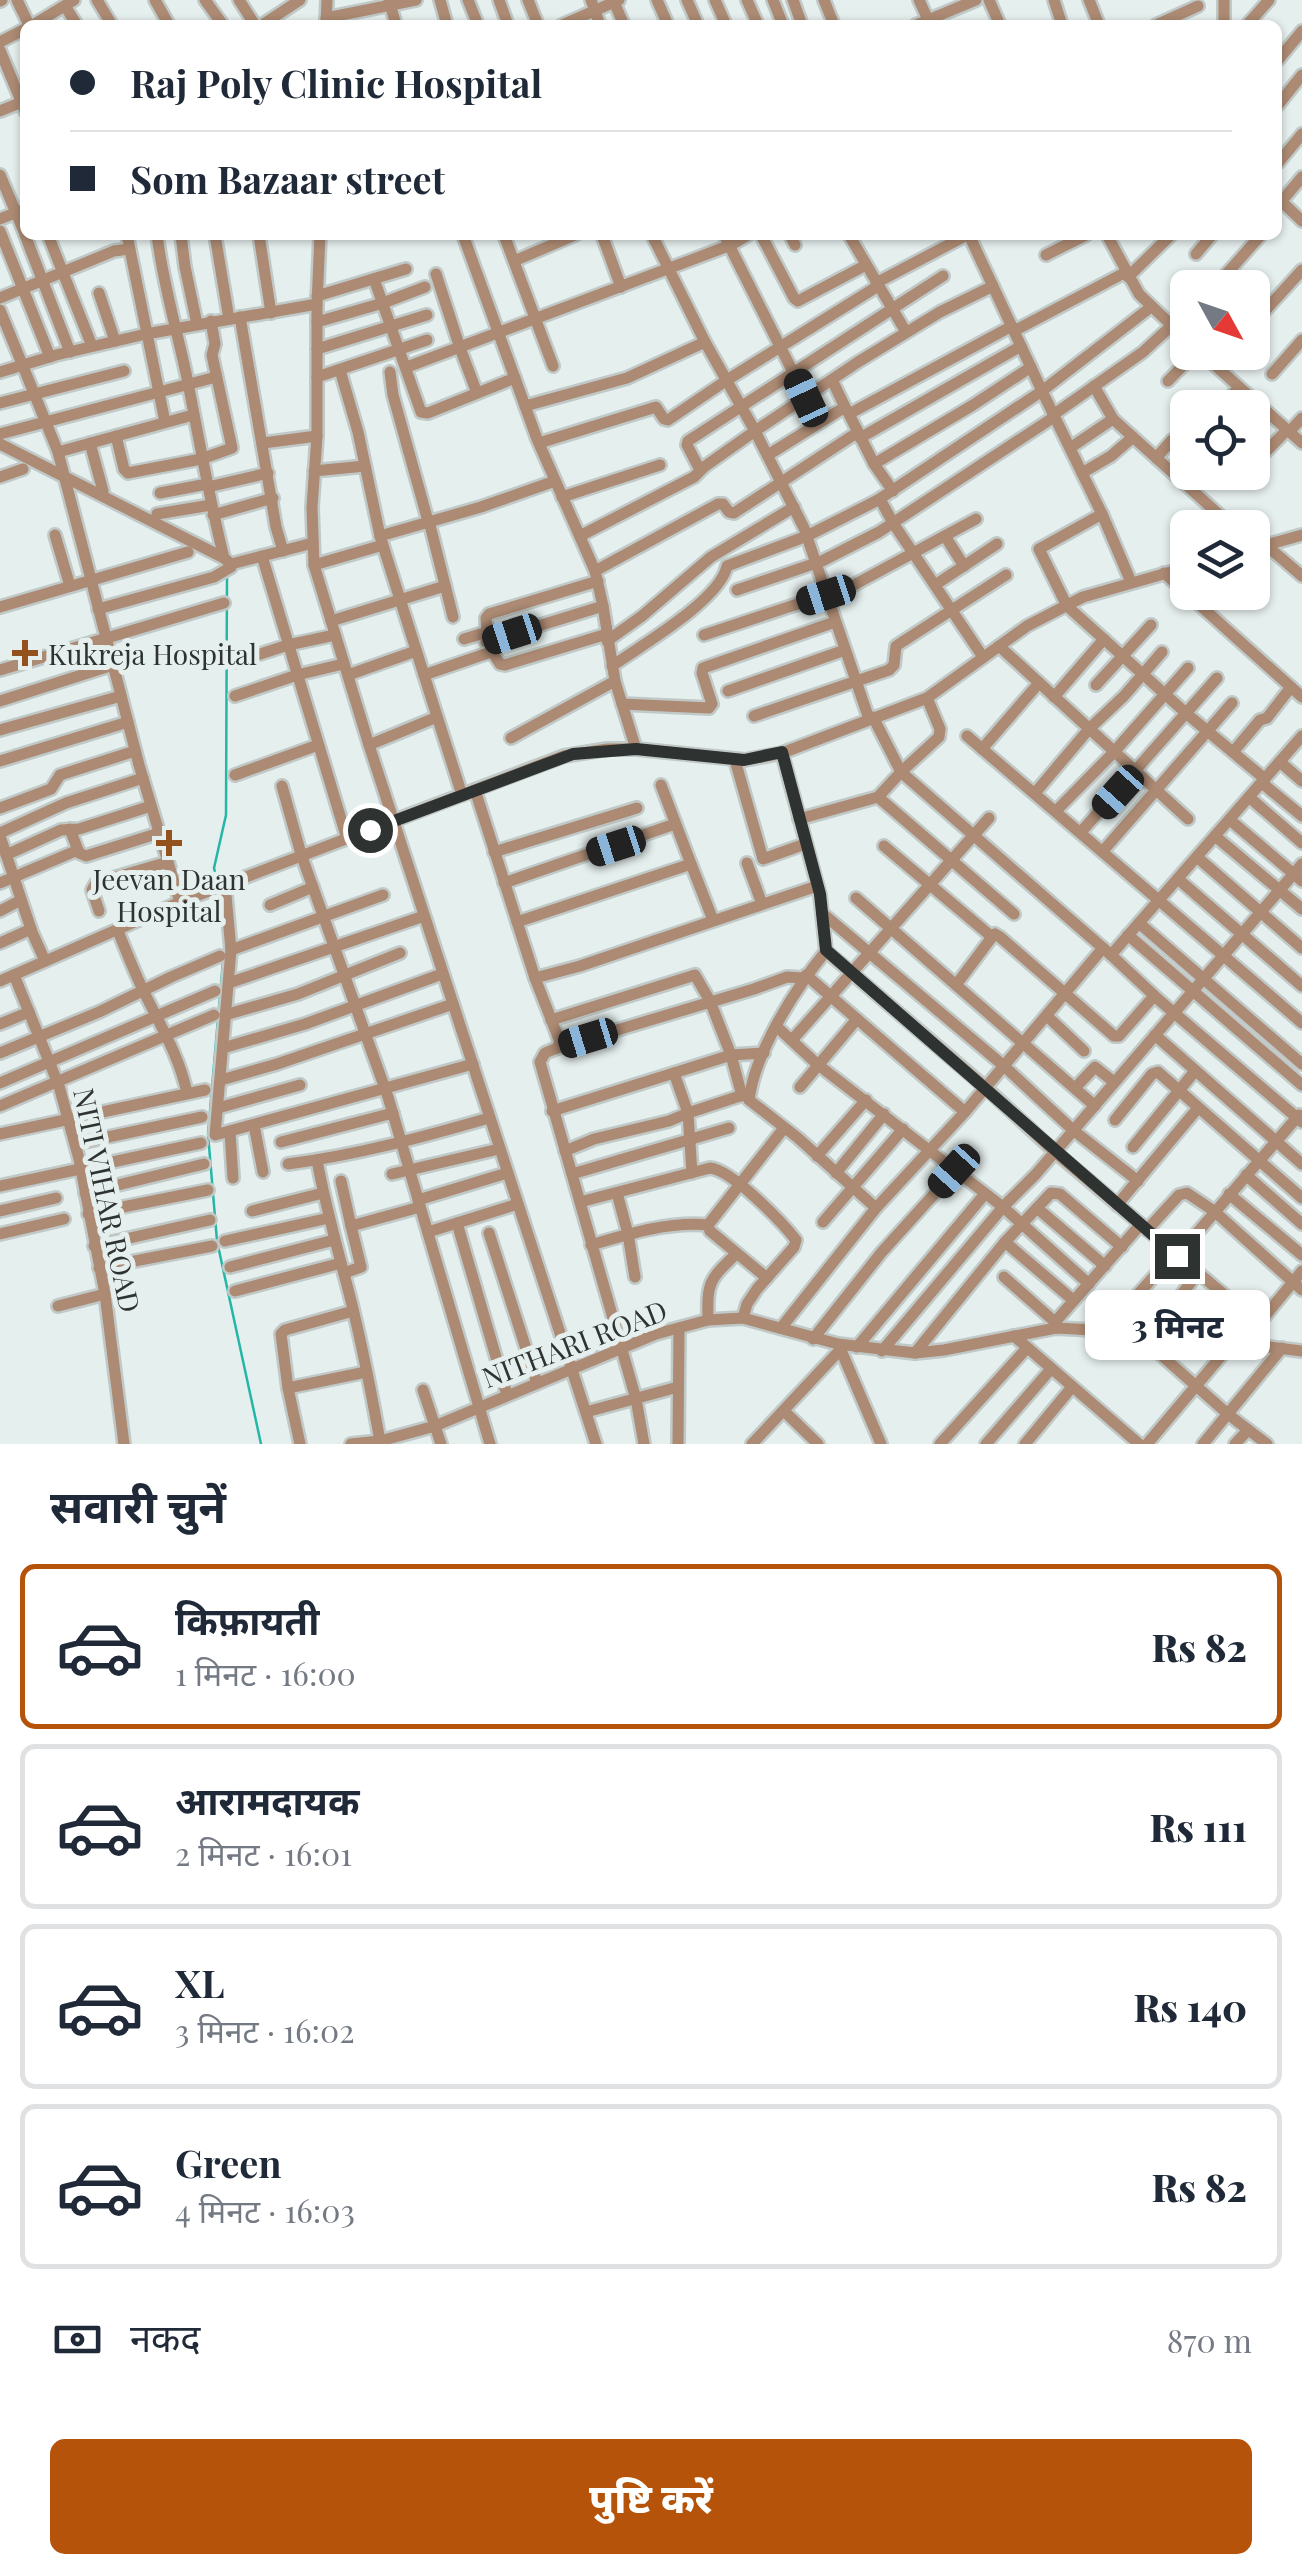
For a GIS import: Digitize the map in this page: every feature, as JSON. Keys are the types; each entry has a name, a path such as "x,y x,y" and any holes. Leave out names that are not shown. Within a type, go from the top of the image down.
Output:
{"street":[{"path":"204,0 219,20"},
{"path":"239,0 255,20"},
{"path":"267,20 300,0"},
{"path":"333,20 390,3 416,0"},
{"path":"932,20 976,0"},
{"path":"1252,20 1270,0"},
{"path":"570,20 593,5 616,1"},
{"path":"40,20 70,3"},
{"path":"1167,20 1198,6"},
{"path":"1282,55 1302,31"},
{"path":"0,46 6,81"},
{"path":"1282,100 1302,75"},
{"path":"1282,157 1302,134"},
{"path":"0,175 20,209"},
{"path":"1282,205 1302,177"},
{"path":"0,231 50,357"},
{"path":"27,240 70,352"},
{"path":"50,240 92,346"},
{"path":"128,240 166,422"},
{"path":"158,240 227,567"},
{"path":"116,436 125,472 202,459 233,446 212,355 215,341 204,322 185,267 182,240"},
{"path":"215,240 263,443 283,551"},
{"path":"260,240 271,313"},
{"path":"324,240 317,300 314,564 442,974 596,1444"},
{"path":"465,240 539,443 596,576 615,680 636,749"},
{"path":"506,240 553,366"},
{"path":"514,261 564,240"},
{"path":"604,240 620,287"},
{"path":"654,240 807,536 855,681 901,772 1154,996 1300,1117 1106,1330"},
{"path":"407,367 667,269 727,240 806,398"},
{"path":"764,240 796,300 801,301 866,265"},
{"path":"853,240 906,332"},
{"path":"539,443 656,406 668,420 877,285 959,240"},
{"path":"970,240 1131,582"},
{"path":"1046,256 1076,240"},
{"path":"1110,240 1138,294 1170,325"},
{"path":"768,455 847,410 1127,275 1166,240"},
{"path":"1196,254 1208,240"},
{"path":"1230,270 1257,240"},
{"path":"0,298 114,251 130,249"},
{"path":"0,372 146,334 271,313 406,269"},
{"path":"1270,305 1302,270"},
{"path":"436,274 477,393"},
{"path":"700,470 687,443 741,404 942,276"},
{"path":"374,280 417,404 424,413 514,378"},
{"path":"318,322 425,286"},
{"path":"580,536 694,477 755,431 906,332 993,286"},
{"path":"100,293 115,341"},
{"path":"612,666 684,617 724,578 727,566 807,536 880,499 1042,391 1151,306"},
{"path":"0,310 58,452 135,750 180,902"},
{"path":"317,349 426,315"},
{"path":"737,590 815,564 894,523 1054,416 1144,352 1170,327"},
{"path":"317,378 427,340"},
{"path":"1272,374 1302,340"},
{"path":"525,406 627,378 705,342"},
{"path":"464,638 487,632 489,614 596,576 718,504 734,513 859,435 1022,346"},
{"path":"874,464 1030,367"},
{"path":"0,403 124,370"},
{"path":"340,370 381,541 416,652 437,717 494,852 560,1042 557,1048"},
{"path":"1168,381 1179,370"},
{"path":"1219,370 1242,390"},
{"path":"390,372 452,616"},
{"path":"0,434 216,377"},
{"path":"832,380 892,491"},
{"path":"1094,386 1113,418 1214,510"},
{"path":"58,452 193,415"},
{"path":"1270,415 1302,443"},
{"path":"1070,448 1113,418"},
{"path":"1270,448 1302,418"},
{"path":"263,443 317,436"},
{"path":"1082,472 1112,456 1133,437"},
{"path":"1156,458 1170,442"},
{"path":"90,443 103,492"},
{"path":"0,444 227,567"},
{"path":"562,496 660,464"},
{"path":"314,471 365,466"},
{"path":"0,477 23,469"},
{"path":"160,493 268,473"},
{"path":"314,564 428,521 556,481"},
{"path":"157,514 212,510 273,498"},
{"path":"880,499 984,657"},
{"path":"424,675 488,653 505,665 607,637 642,616 711,557 794,508"},
{"path":"1102,514 1039,549 1067,606 1302,816"},
{"path":"704,634 852,586 976,518"},
{"path":"55,535 70,586"},
{"path":"1270,544 1302,535"},
{"path":"946,536 964,566"},
{"path":"98,609 231,564 313,543"},
{"path":"935,585 996,544"},
{"path":"0,607 188,552"},
{"path":"1270,555 1302,576"},
{"path":"262,556 347,839"},
{"path":"0,980 301,854 573,754 636,749 744,760 782,752 927,698 1027,626 1084,597 1170,572"},
{"path":"1164,574 1302,697"},
{"path":"754,716 889,670 894,665 896,646 1006,575"},
{"path":"234,662 333,628 399,598 444,586"},
{"path":"0,670 224,603"},
{"path":"486,642 604,606"},
{"path":"622,704 709,708 712,704 702,668 835,622"},
{"path":"1096,685 1151,625"},
{"path":"1054,696 1104,639"},
{"path":"999,646 1188,819"},
{"path":"728,691 845,650"},
{"path":"234,696 298,675 346,670 416,652"},
{"path":"1034,793 1162,652"},
{"path":"0,701 113,665"},
{"path":"1056,811 1188,668"},
{"path":"1081,832 1217,678"},
{"path":"511,738 615,680"},
{"path":"982,749 1039,683"},
{"path":"1233,752 1291,688"},
{"path":"0,730 121,696"},
{"path":"799,819 878,797 937,740 940,733 927,698"},
{"path":"1103,851 1232,703"},
{"path":"369,745 437,717"},
{"path":"0,762 128,722"},
{"path":"967,736 1302,1023"},
{"path":"781,1328 876,1208 965,1112 1066,993 1139,923 1302,736"},
{"path":"236,774 318,744"},
{"path":"0,808 51,789 60,775 135,750"},
{"path":"782,752 817,886 826,950 1055,1152 1259,1324"},
{"path":"736,760 763,859 805,844"},
{"path":"1280,762 1302,781"},
{"path":"45,962 0,835 66,803 143,778"},
{"path":"282,786 301,854 393,1113 490,1444"},
{"path":"660,786 714,920"},
{"path":"878,797 1014,914"},
{"path":"1249,798 1302,843"},
{"path":"6,855 61,830 79,829 151,806"},
{"path":"494,852 637,808"},
{"path":"792,1040 990,818"},
{"path":"882,1351 1241,933 1299,873 1230,820"},
{"path":"504,883 676,824"},
{"path":"70,829 78,850 86,856 159,833"},
{"path":"1216,836 1302,910"},
{"path":"884,846 992,937"},
{"path":"0,883 78,850"},
{"path":"1197,857 1302,948"},
{"path":"99,911 92,890 96,883 168,862"},
{"path":"517,922 691,864"},
{"path":"747,864 762,904"},
{"path":"1178,879 1302,986"},
{"path":"221,886 229,983 220,1015 224,1048 215,1135 473,1064"},
{"path":"535,978 817,886"},
{"path":"270,905 313,888"},
{"path":"0,1053 226,953 384,895"},
{"path":"856,898 1095,1106"},
{"path":"0,911 21,900"},
{"path":"822,913 1138,1182"},
{"path":"229,983 424,916"},
{"path":"1139,923 1302,1064"},
{"path":"0,943 31,928"},
{"path":"118,931 181,1066 187,1093"},
{"path":"956,985 995,934 1116,1037 1154,996"},
{"path":"1128,935 1302,1085"},
{"path":"746,1095 776,1026 805,976 826,950"},
{"path":"0,1106 167,1034 287,998 400,953"},
{"path":"224,1048 305,1024 442,974"},
{"path":"552,1020 692,974 697,976 752,1104 876,1208"},
{"name":"NITI VIHAR ROAD","path":"14,975 58,1083 68,1118 104,1294 124,1444"},
{"path":"644,1444 636,1399 552,1111 540,1062 544,1053 787,977 805,976 965,1112"},
{"path":"0,1083 214,990"},
{"path":"221,1080 453,1004"},
{"path":"0,1024 29,1012"},
{"path":"1047,1016 1084,1051"},
{"path":"800,1087 857,1020"},
{"path":"776,1026 818,1064 1003,1207 1089,1284"},
{"path":"1155,1035 1302,1164"},
{"path":"552,1111 731,1055 764,1052"},
{"path":"1075,1088 1095,1067 1114,1082"},
{"path":"1132,1147 1195,1071"},
{"path":"1114,1120 1155,1072 1160,1073 1302,1198"},
{"path":"674,1073 688,1113 692,1174"},
{"path":"218,1108 300,1085"},
{"path":"0,1134 204,1090"},
{"path":"269,1094 276,1119"},
{"path":"565,1151 746,1095"},
{"path":"818,1156 866,1100"},
{"path":"1118,1205 1198,1108"},
{"path":"281,1142 393,1113"},
{"path":"836,1172 884,1114"},
{"path":"74,1144 202,1117"},
{"path":"288,1164 401,1143 490,1118"},
{"path":"254,1125 263,1172"},
{"path":"572,1174 729,1128"},
{"path":"708,1225 784,1128"},
{"path":"823,1222 903,1129"},
{"path":"230,1132 234,1178"},
{"path":"0,1186 201,1144"},
{"path":"392,1174 498,1148"},
{"path":"317,1160 380,1441"},
{"path":"84,1193 204,1164"},
{"path":"580,1202 716,1168 740,1184 796,1240 794,1248 750,1299 743,1318"},
{"path":"813,1339 880,1253 954,1171"},
{"path":"351,1226 507,1173"},
{"path":"1246,1176 1302,1224"},
{"path":"235,1291 361,1267 342,1180"},
{"path":"88,1214 208,1190"},
{"path":"252,1211 323,1192"},
{"path":"617,1193 635,1277"},
{"path":"1004,1277 1056,1325 1122,1246 1182,1193 1187,1193 1299,1281 1143,1444 1014,1336"},
{"path":"915,1353 1005,1242 1051,1194 1060,1194 1122,1246"},
{"path":"1229,1194 1302,1255"},
{"path":"857,1347 984,1195"},
{"path":"0,1211 56,1198"},
{"path":"428,1232 518,1204"},
{"path":"1037,1208 1105,1266"},
{"path":"99,1268 329,1218"},
{"path":"0,1234 64,1219"},
{"path":"94,1246 210,1220"},
{"path":"458,1223 506,1395"},
{"path":"592,1245 682,1224 708,1225"},
{"path":"708,1225 767,1278"},
{"path":"490,1233 536,1383"},
{"path":"230,1267 334,1240"},
{"path":"1005,1242 1073,1300"},
{"path":"708,1320 712,1280 736,1254"},
{"path":"1152,1333 1198,1273"},
{"path":"58,1306 104,1294"},
{"path":"300,1444 281,1334 353,1311"},
{"name":"NITHARI ROAD","path":"352,1444 380,1441 434,1426 656,1334 708,1320 743,1318 839,1347 915,1353 1056,1325 1302,1351"},
{"path":"678,1329 678,1444"},
{"path":"1135,1332 1228,1415 1267,1444"},
{"path":"752,1444 839,1347 881,1444"},
{"path":"940,1444 1027,1348"},
{"path":"1203,1444 1282,1348"},
{"path":"986,1444 1051,1369"},
{"path":"288,1388 366,1372"},
{"path":"586,1412 678,1387"},
{"path":"1025,1444 1072,1387"},
{"path":"423,1390 441,1444"},
{"path":"784,1410 818,1444"},
{"path":"1235,1444 1248,1430"}],"waterway":[{"path":"72,487 96,499"},
{"path":"218,884 214,868 226,815 227,574"},
{"path":"223,961 208,1134 217,1241 261,1444"}],"place":[{"name":"Kukreja Hospital","path":"25,653"},
{"name":"Jeevan Daan Hospital","path":"169,843"}],"route":[{"path":"370,830 573,754 636,749 744,760 782,752 820,894 826,950 1177,1256"}]}
